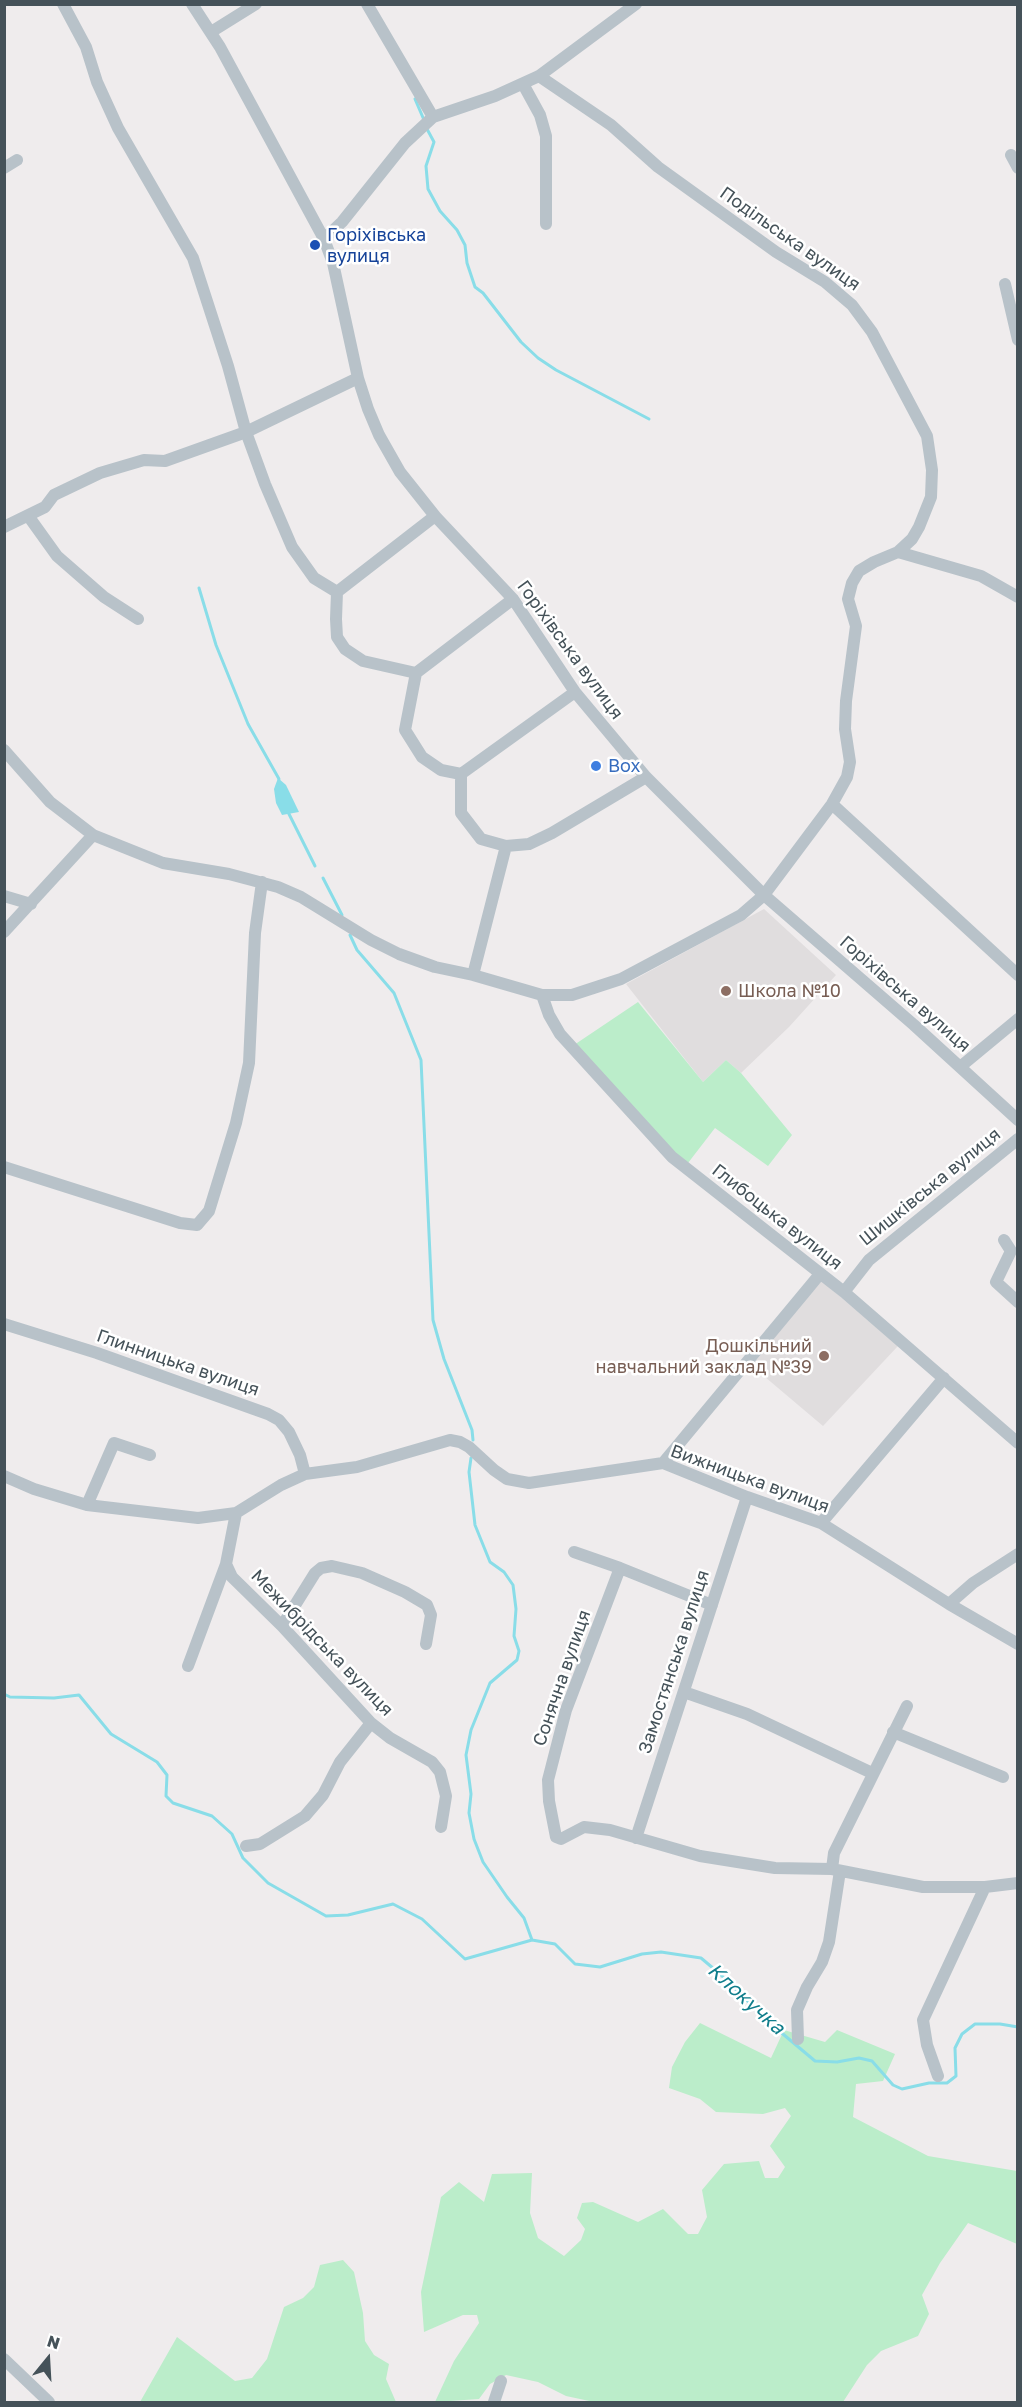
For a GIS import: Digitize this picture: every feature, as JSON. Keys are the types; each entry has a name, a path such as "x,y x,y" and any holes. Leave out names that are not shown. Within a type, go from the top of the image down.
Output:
{"street":[{"path":"63,4 86,47 97,82 118,128 194,258 246,432 292,547 314,578 337,592"},
{"name":"Горіхівська вулиця","path":"192,4 211,32 324,239 333,263 358,378 372,421 400,472 435,516 513,599 575,692 646,777 764,895 1017,1120"},
{"path":"211,32 256,4"},
{"path":"367,4 433,117"},
{"path":"324,239 342,222 405,143 433,117 539,76 636,4"},
{"name":"Подільська вулиця","path":"4,750 50,802 93,835 163,863 262,882 301,897 371,940 399,954 435,967 473,975 542,996 572,995 621,979 741,915 764,895 832,804 847,777 850,762 845,729 856,626 848,599 852,583 859,571 898,552 912,539 932,498 932,470 927,436 864,319 852,305 825,282 776,252 658,167 611,125 539,76"},
{"path":"523,84 540,115 546,136 546,224"},
{"path":"1011,155 1017,168"},
{"path":"4,168 17,160"},
{"path":"1005,284 1017,340"},
{"path":"4,527 29,517 45,507 54,495 100,473 144,460 165,461 246,432 358,378"},
{"path":"337,592 435,516"},
{"path":"29,517 57,556 104,597 138,619"},
{"path":"898,552 981,576 1017,597"},
{"path":"337,592 337,637 345,650 363,661 416,673"},
{"path":"513,599 416,673 405,730 422,757 441,770 461,774 575,692"},
{"path":"461,774 461,813 481,839 506,846 529,844 552,833 646,777"},
{"path":"832,804 1017,975"},
{"path":"4,932 93,835"},
{"path":"473,975 506,846"},
{"path":"4,1167 180,1223 197,1225 209,1211 236,1123 249,1063 255,933 262,882"},
{"path":"4,896 31,904"},
{"name":"Глибоцька вулиця","path":"542,996 549,1015 560,1034 672,1157 844,1292 1017,1443"},
{"path":"960,1067 1017,1019"},
{"name":"Шишківська вулиця","path":"844,1292 868,1260 1017,1139"},
{"path":"1004,1240 1011,1251 996,1282 1017,1302"},
{"path":"663,1463 820,1274"},
{"name":"Глинницька вулиця","path":"4,1324 97,1353 268,1414 279,1420 289,1432 300,1455 305,1474"},
{"path":"821,1522 944,1378"},
{"name":"Вижницька вулиця","path":"4,1476 34,1490 87,1505 198,1518 236,1513 281,1485 305,1474 357,1467 450,1440 469,1447 507,1479 529,1483 663,1463 747,1497 821,1522 949,1604 1017,1644"},
{"path":"87,1505 114,1443 150,1455"},
{"name":"Замостянська вулиця","path":"636,1838 747,1497"},
{"path":"188,1666 226,1564 236,1513"},
{"path":"574,1552 712,1605"},
{"path":"949,1604 973,1583 1017,1554"},
{"name":"Межибрідська вулиця","path":"226,1564 232,1577 282,1626 371,1723 390,1738 432,1762 440,1772 446,1796 441,1827"},
{"path":"282,1626 315,1573 321,1568 332,1566 362,1573 405,1592 427,1605 431,1615 426,1644"},
{"name":"Сонячна вулиця","path":"620,1568 566,1710 548,1780 550,1809 556,1837 561,1839 584,1827 610,1830 636,1838"},
{"path":"684,1692 747,1714 872,1773"},
{"path":"798,2039 797,2010 822,1962 829,1942 836,1870 834,1853 907,1706"},
{"path":"246,1846 260,1844 305,1816 323,1795 340,1762 371,1723"},
{"path":"893,1732 1003,1777"},
{"path":"636,1838 700,1856 764,1866 836,1870 923,1887 985,1887 1017,1883"},
{"path":"938,2076 927,2045 923,2020 985,1887"},
{"path":"4,2359 49,2403"},
{"path":"494,2403 501,2381"}],"shaded area":[{"name":"Школа №10","path":"764,909 836,975 789,1027 741,1073 726,1060 703,1082 626,984"},
{"name":"Дошкільний навчальний заклад №39","path":"822,1281 898,1346 823,1426 752,1366 788,1319"}],"green space":[{"path":"638,1002 703,1082 726,1060 741,1073 792,1135 768,1166 715,1128 688,1163 674,1154 574,1045"},
{"path":"700,2023 771,2058 784,2030 825,2042 837,2030 895,2054 883,2081 856,2084 853,2117 928,2156 1017,2171 1017,2244 968,2223 940,2263 922,2295 929,2314 918,2336 881,2351 867,2365 843,2402 594,2402 566,2396 538,2382 506,2375 490,2384 479,2399 435,2402 454,2361 479,2323 477,2315 463,2315 424,2332 421,2292 441,2197 459,2182 484,2202 492,2174 532,2173 530,2213 538,2238 564,2256 581,2240 585,2229 577,2218 582,2203 593,2202 638,2222 663,2209 688,2234 698,2234 707,2217 702,2190 724,2164 759,2161 765,2178 778,2178 785,2167 770,2146 791,2116 785,2108 763,2114 716,2112 700,2099 669,2088 672,2067 685,2042"},
{"path":"343,2260 354,2272 363,2313 365,2341 374,2355 389,2364 386,2379 396,2402 140,2402 177,2337 235,2381 252,2378 267,2359 284,2307 303,2298 314,2287 320,2265"}],"water":[{"path":"278,778 286,785 299,812 282,815 276,803 274,789"}],"waterway":[{"path":"415,99 424,120"},
{"path":"427,129 434,142 426,166 428,189 440,211 457,230 465,245 467,263 475,287 483,293 521,342 538,358 556,370 649,419"},
{"path":"199,588 216,645 248,724 279,779"},
{"path":"288,812 315,866"},
{"path":"323,878 342,915"},
{"path":"350,935 357,950 394,993 421,1060 433,1320 444,1359 472,1430 473,1440"},
{"path":"471,1458 469,1472 475,1525 490,1562 504,1572 513,1585 516,1609 514,1636 519,1651 517,1660 490,1683 471,1730 466,1755 471,1794 469,1813 474,1839 483,1862 524,1918 532,1940"},
{"name":"Клокучка","path":"4,1694 10,1697 54,1698 79,1695 111,1734 157,1762 167,1775 166,1796 173,1803 212,1816 232,1834 243,1858 268,1883 326,1916 348,1915 393,1904 422,1919 465,1959 532,1940 555,1944 575,1964 600,1967 642,1954 661,1952 701,1958 771,2024 815,2061 837,2062 859,2058 872,2061 893,2085 902,2089 929,2083 947,2083 956,2076 955,2048 962,2034 975,2024 1018,2027"}],"place":[{"name":"Горіхівська вулиця","path":"315,245"},
{"name":"Box","path":"596,766"},
{"name":"Школа №10","path":"726,991"},
{"name":"Дошкільний навчальний заклад №39","path":"824,1356"}]}
